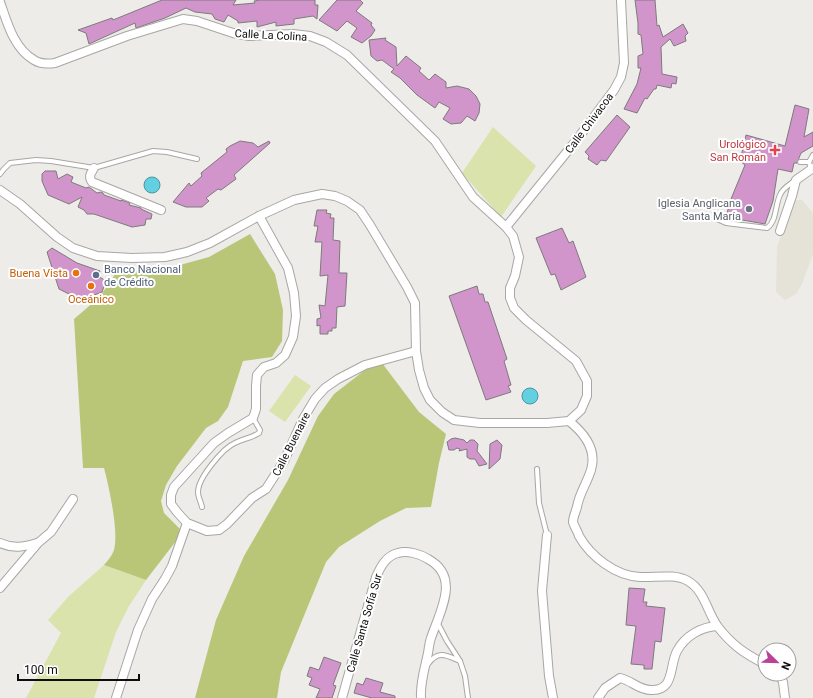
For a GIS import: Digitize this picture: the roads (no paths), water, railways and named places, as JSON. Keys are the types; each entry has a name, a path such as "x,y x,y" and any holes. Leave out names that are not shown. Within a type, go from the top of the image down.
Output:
{"street":[{"name":"Calle Chivacoa","path":"506,227 575,142 614,90 624,63 621,0"},
{"name":"Calle La Colina","path":"0,2 5,18 17,43 34,60 45,64 55,63 127,36 183,19 197,21 233,34 256,36 293,34 310,36 326,42 347,55 424,129 435,141 473,197 506,227 513,236 519,257 515,276 510,288 510,298 514,308 526,320 576,361 587,381 587,396 581,410 569,421"},
{"path":"780,231 796,180 811,166"},
{"path":"94,168 90,174 92,182 161,210"},
{"path":"0,190 20,204 65,243 89,254 119,258 143,259 165,257 187,252 210,243 259,216 294,200 322,194 335,196 347,201 360,210 407,286 415,303 416,351 424,388 430,400 442,412 454,420 480,423 547,423 569,421 578,428 589,442 592,456 592,469 578,500 573,522 588,548 600,560 628,576 682,578 689,582 696,588 704,600 717,626 738,649 757,660"},
{"path":"253,418 256,409 257,375 264,367 276,363 285,355 292,337 296,316 294,293 288,268 259,216"},
{"name":"Calle Buenaire","path":"253,418 214,443 174,487 171,495 171,504 187,522 207,531 219,530 227,524 252,498 266,489 284,461 303,419 315,399 325,388 338,378 365,365 416,351"},
{"path":"0,588 38,543 52,532 73,499"},
{"path":"116,698 138,630 152,599 168,573 187,522"},
{"path":"547,535 542,591 552,698"},
{"path":"0,543 7,546 25,547 38,543"},
{"name":"Calle Santa Sofía Sur","path":"342,698 376,576 385,560 392,555 404,552 418,555 435,564 444,574 446,587 445,601 437,621"},
{"path":"0,575 9,577"},
{"path":"421,698 420,690 430,639 437,621"},
{"path":"598,698 605,688 620,678 628,680 641,689 651,690 662,688 669,680 677,650 684,641 695,632 706,627 717,626"},
{"path":"783,682 784,698"}],"lane":[{"path":"0,174 10,163 36,160 70,163 94,168 153,151 167,152 197,159"},
{"path":"800,162 811,166 813,154"},
{"path":"717,218 726,223 768,228 772,224 780,194 786,187 796,180"},
{"path":"202,507 198,487 219,456 234,443 259,433 260,430 253,418"},
{"path":"537,469 539,503 547,535"},
{"path":"437,621 447,641 460,661 465,676 468,698"},
{"path":"424,669 433,657 439,654 446,655 460,661"}],"water":[{"path":"149,177 155,177 160,182 158,191 155,193 149,193 144,188 144,182"},
{"path":"530,388 537,393 538,396 533,403 530,404 523,399 522,396 527,389"}],"place":[{"name":"Urológico San Román","path":"775,150"},
{"name":"Iglesia Anglicana Santa María","path":"749,209"},
{"name":"Buena Vista","path":"76,273"},
{"name":"Banco Nacional de Crédito","path":"96,275"},
{"name":"Oceánico","path":"91,286"}]}
